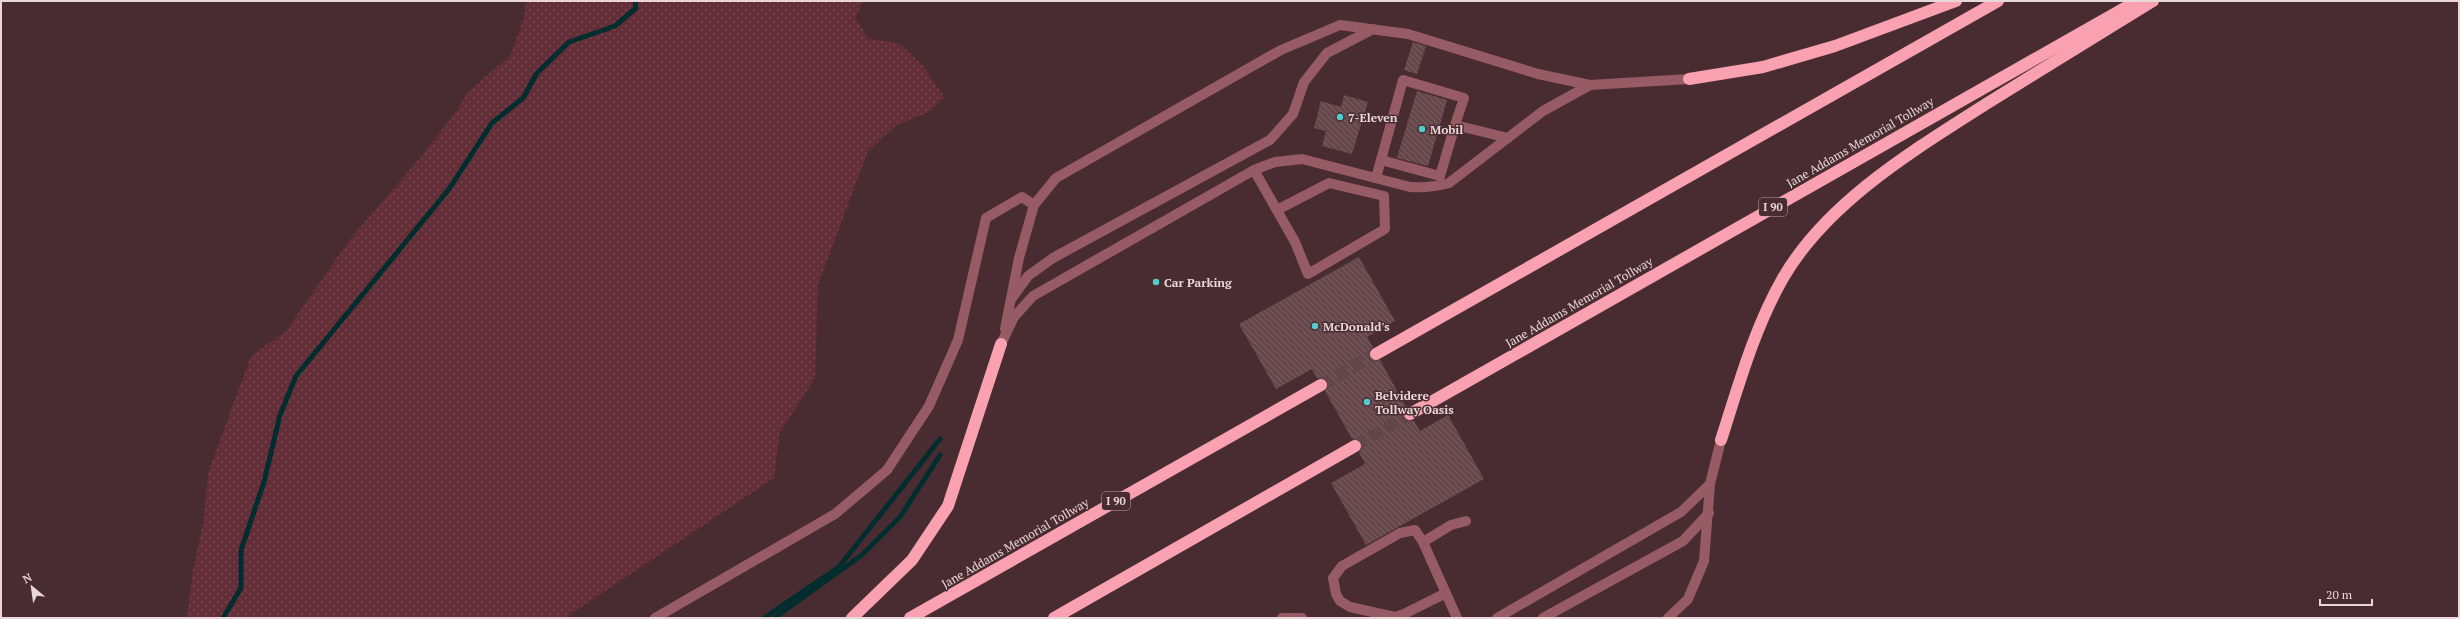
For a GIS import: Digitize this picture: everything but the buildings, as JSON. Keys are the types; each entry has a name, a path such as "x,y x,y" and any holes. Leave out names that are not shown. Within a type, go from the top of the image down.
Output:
{"highway":[{"path":"1689,79 1763,67 1835,46 1956,1"},
{"path":"1376,354 1998,1"},
{"name":"Jane Addams Memorial Tollway","path":"1410,414 2137,1"},
{"path":"1722,440 1752,340 1784,277 1823,226 1874,179 1951,127 2153,1"},
{"path":"852,618 912,560 948,506 1001,344"},
{"name":"Jane Addams Memorial Tollway","path":"910,618 1321,385"},
{"path":"1054,618 1355,446"}],"lane":[{"path":"1001,344 1019,258 1034,205 1056,178 1281,50 1340,25 1408,34 1538,74 1590,85 1689,79"},
{"path":"1011,299 1028,276 1053,258 1270,140 1293,114 1304,82 1327,53 1373,30"},
{"path":"1376,178 1403,80 1464,98 1440,176 1381,160"},
{"path":"1001,344 1014,317 1033,296 1254,170 1275,162 1302,159 1410,187 1439,186 1449,183 1543,111 1590,85"},
{"path":"1455,125 1508,138"},
{"path":"1254,170 1295,242 1308,274 1385,229 1384,196 1329,183 1277,210"},
{"path":"655,618 835,514 887,470 929,406 958,340 986,218 1022,197 1034,205"},
{"path":"1668,618 1688,600 1704,561 1709,513 1710,484 1722,440"},
{"path":"1497,618 1681,512 1710,484"},
{"path":"1543,618 1683,541 1709,513"},
{"path":"1424,542 1451,524 1466,521"},
{"path":"1446,593 1395,617 1350,607 1340,601 1336,594 1333,578 1337,571 1351,560 1408,530 1414,530 1419,534 1424,542 1457,618"},
{"path":"1282,618 1302,618"}],"shaded area":[{"path":"526,1 863,1 855,18 868,38 900,44 923,66 945,98 926,113 895,126 868,151 818,285 815,378 780,432 774,478 565,618 187,618 193,570 204,520 208,473 251,356 286,331 351,238 420,158 456,112 467,93 510,56 524,18"}],"waterway":[{"path":"223,618 241,588 241,550 264,482 280,415 296,376 449,189 492,123 523,98 537,73 569,42 615,26 636,8 635,1"},
{"path":"764,618 839,567 940,439"},
{"path":"774,618 862,555 900,517 940,455"}],"tunnel":[{"path":"1321,385 1376,354"},
{"path":"1355,446 1410,414"}],"place":[{"name":"7-Eleven","path":"1340,117"},
{"name":"Mobil","path":"1422,129"},
{"name":"Car Parking","path":"1156,282"},
{"name":"McDonald's","path":"1315,326"},
{"name":"Belvidere Tollway Oasis","path":"1367,402"}]}
